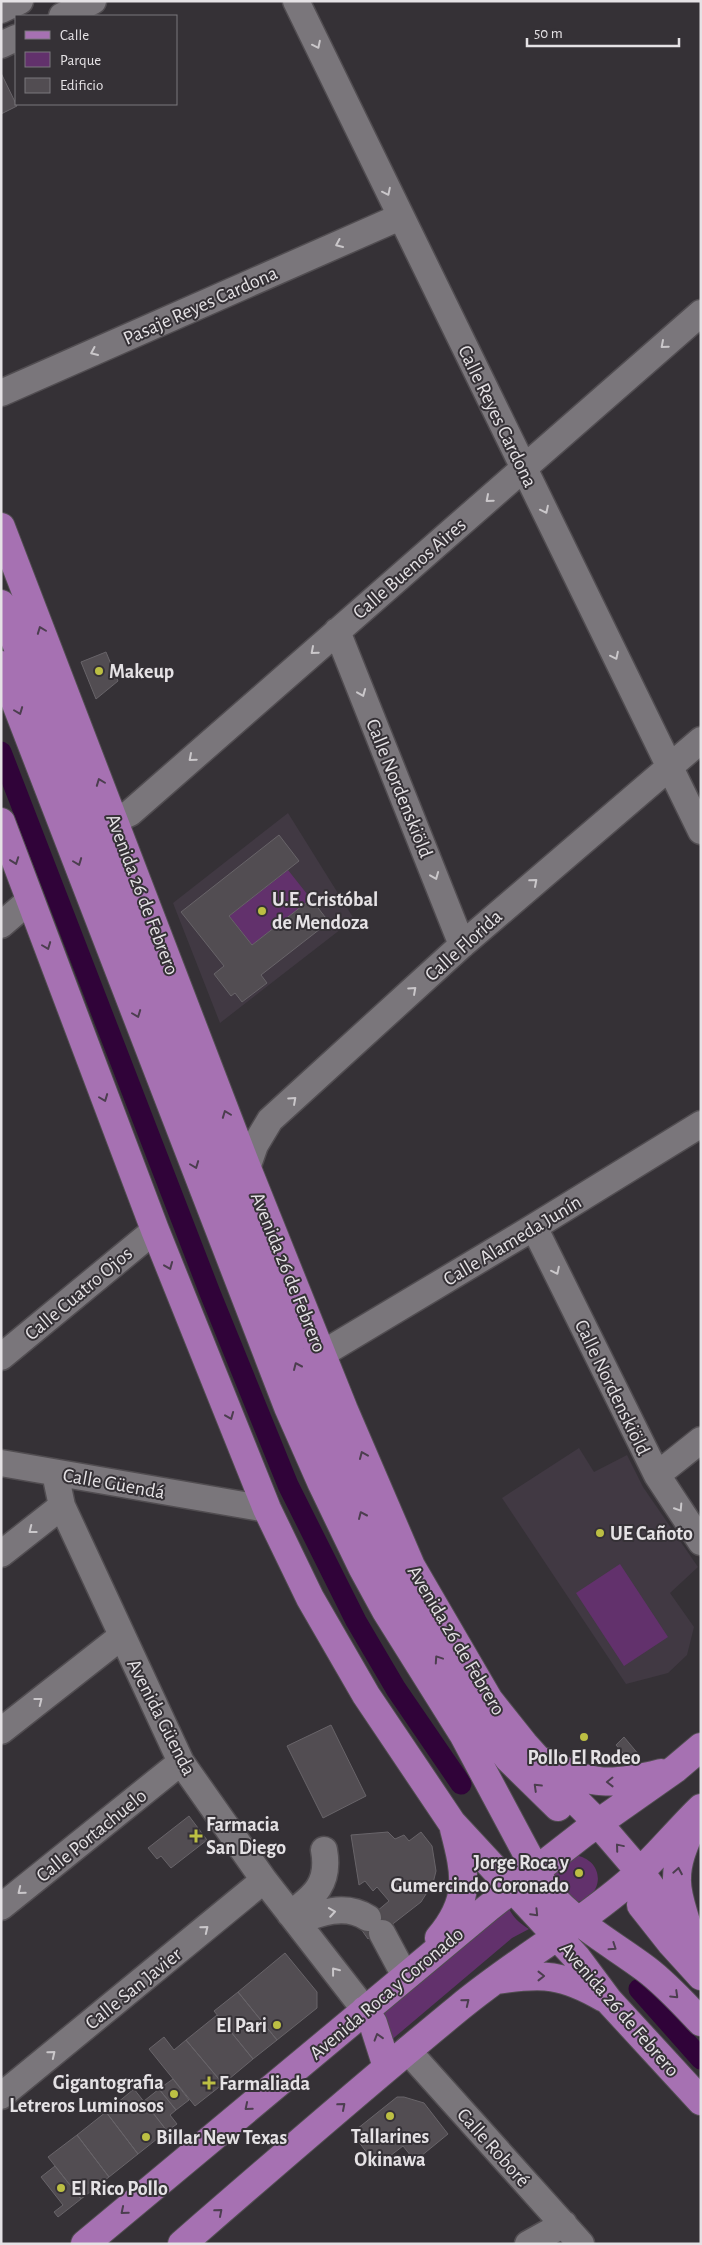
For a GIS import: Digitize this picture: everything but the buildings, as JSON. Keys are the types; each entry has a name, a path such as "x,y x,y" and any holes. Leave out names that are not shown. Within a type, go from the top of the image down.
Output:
{"main road":[{"name":"Avenida 26 de Febrero","path":"1,527 247,1168 410,1566 489,1700 524,1744 568,1794 591,1828 633,1879 671,1943 701,1976"},
{"name":"Avenida 26 de Febrero","path":"1,604 291,1353 390,1580 434,1654 508,1758 591,1828"},
{"name":"Avenida 26 de Febrero","path":"1,665 288,1407 362,1567 386,1611 463,1734 547,1891 562,1908 577,1958 609,2001 701,2101"},
{"name":"Avenida 26 de Febrero","path":"1,822 154,1230 267,1509 310,1598 342,1654 366,1695 452,1823 512,1890 568,1930 647,1970 701,2022"},
{"path":"524,1744 548,1763 589,1781 631,1781 675,1769"},
{"name":"Avenida Roca y Coronado","path":"85,2244 408,1974 591,1828 675,1769 701,1746"},
{"path":"182,2244 397,2058 493,1980 568,1930 633,1879 700,1809"},
{"path":"696,1941 680,1902 677,1878 681,1854 700,1809"},
{"path":"408,1974 451,1923 462,1902 465,1880 452,1823"},
{"name":"Avenida 26 de Febrero","path":"633,1879 666,1908 696,1941"},
{"path":"493,1980 525,1976 549,1976 586,1988 609,2001"},
{"path":"365,2010 397,2058"}],"street":[{"path":"1,10 20,1"},
{"path":"64,15 93,1"},
{"name":"Calle Reyes Cardona","path":"296,1 701,831"},
{"path":"1,45 15,38"},
{"name":"Pasaje Reyes Cardona","path":"1,393 400,217"},
{"name":"Calle Buenos Aires","path":"115,820 130,813 701,313"},
{"name":"Calle Nordenskiöld","path":"337,631 462,945"},
{"name":"Calle Florida","path":"247,1168 255,1146 270,1120 462,945 701,740"},
{"path":"1,925 30,900"},
{"name":"Calle Alameda Junín","path":"322,1354 701,1124"},
{"name":"Calle Nordenskiöld","path":"534,1227 657,1475 701,1542"},
{"name":"Calle Cuatro Ojos","path":"1,1357 154,1230"},
{"path":"657,1475 701,1440"},
{"name":"Calle Güendá","path":"1,1462 267,1509"},
{"name":"Avenida Güenda","path":"55,1473 62,1506 181,1762 264,1880 365,2010"},
{"path":"227,1502 247,1493 256,1481"},
{"path":"1,1554 62,1506"},
{"path":"1,1731 122,1636"},
{"name":"Calle Portachuelo","path":"1,1907 181,1762"},
{"path":"293,1918 317,1891 324,1880 326,1862 324,1850"},
{"name":"Calle San Javier","path":"1,2096 264,1880"},
{"path":"293,1918 345,1910 360,1913 375,1926 408,1974"},
{"name":"Calle Roboré","path":"397,2058 582,2244"},
{"path":"528,2244 564,2224"}],"shaded area":[{"name":"U.E. Cristóbal de Mendoza","path":"288,813 354,919 220,1023 173,903"},
{"name":"UE Cañoto","path":"579,1448 594,1472 627,1455 643,1487 698,1567 670,1593 694,1627 687,1655 668,1673 626,1684 502,1498"}],"green space":[{"path":"288,870 311,899 252,945 229,916"},
{"path":"620,1564 668,1637 624,1666 576,1593"},
{"path":"574,1855 585,1858 593,1865 597,1872 598,1881 595,1889 589,1896 581,1901 569,1903 550,1873"},
{"path":"507,1904 516,1919 529,1929 512,1938 389,2042 377,2015"}],"waterway":[{"path":"1,752 210,1293 288,1485 356,1621 396,1689 461,1784"},
{"path":"639,1989 701,2059"}],"place":[{"name":"Makeup","path":"99,671"},
{"name":"U.E. Cristóbal de Mendoza","path":"262,911"},
{"name":"UE Cañoto","path":"600,1533"},
{"name":"Pollo El Rodeo","path":"584,1737"},
{"name":"Farmacia San Diego","path":"196,1836"},
{"name":"Jorge Roca y Gumercindo Coronado","path":"579,1873"},
{"name":"El Pari","path":"277,2025"},
{"name":"Farmaliada","path":"209,2083"},
{"name":"Gigantografia Letreros Luminosos","path":"174,2094"},
{"name":"Tallarines Okinawa","path":"390,2116"},
{"name":"Billar New Texas","path":"146,2137"},
{"name":"El Rico Pollo","path":"61,2188"}]}
